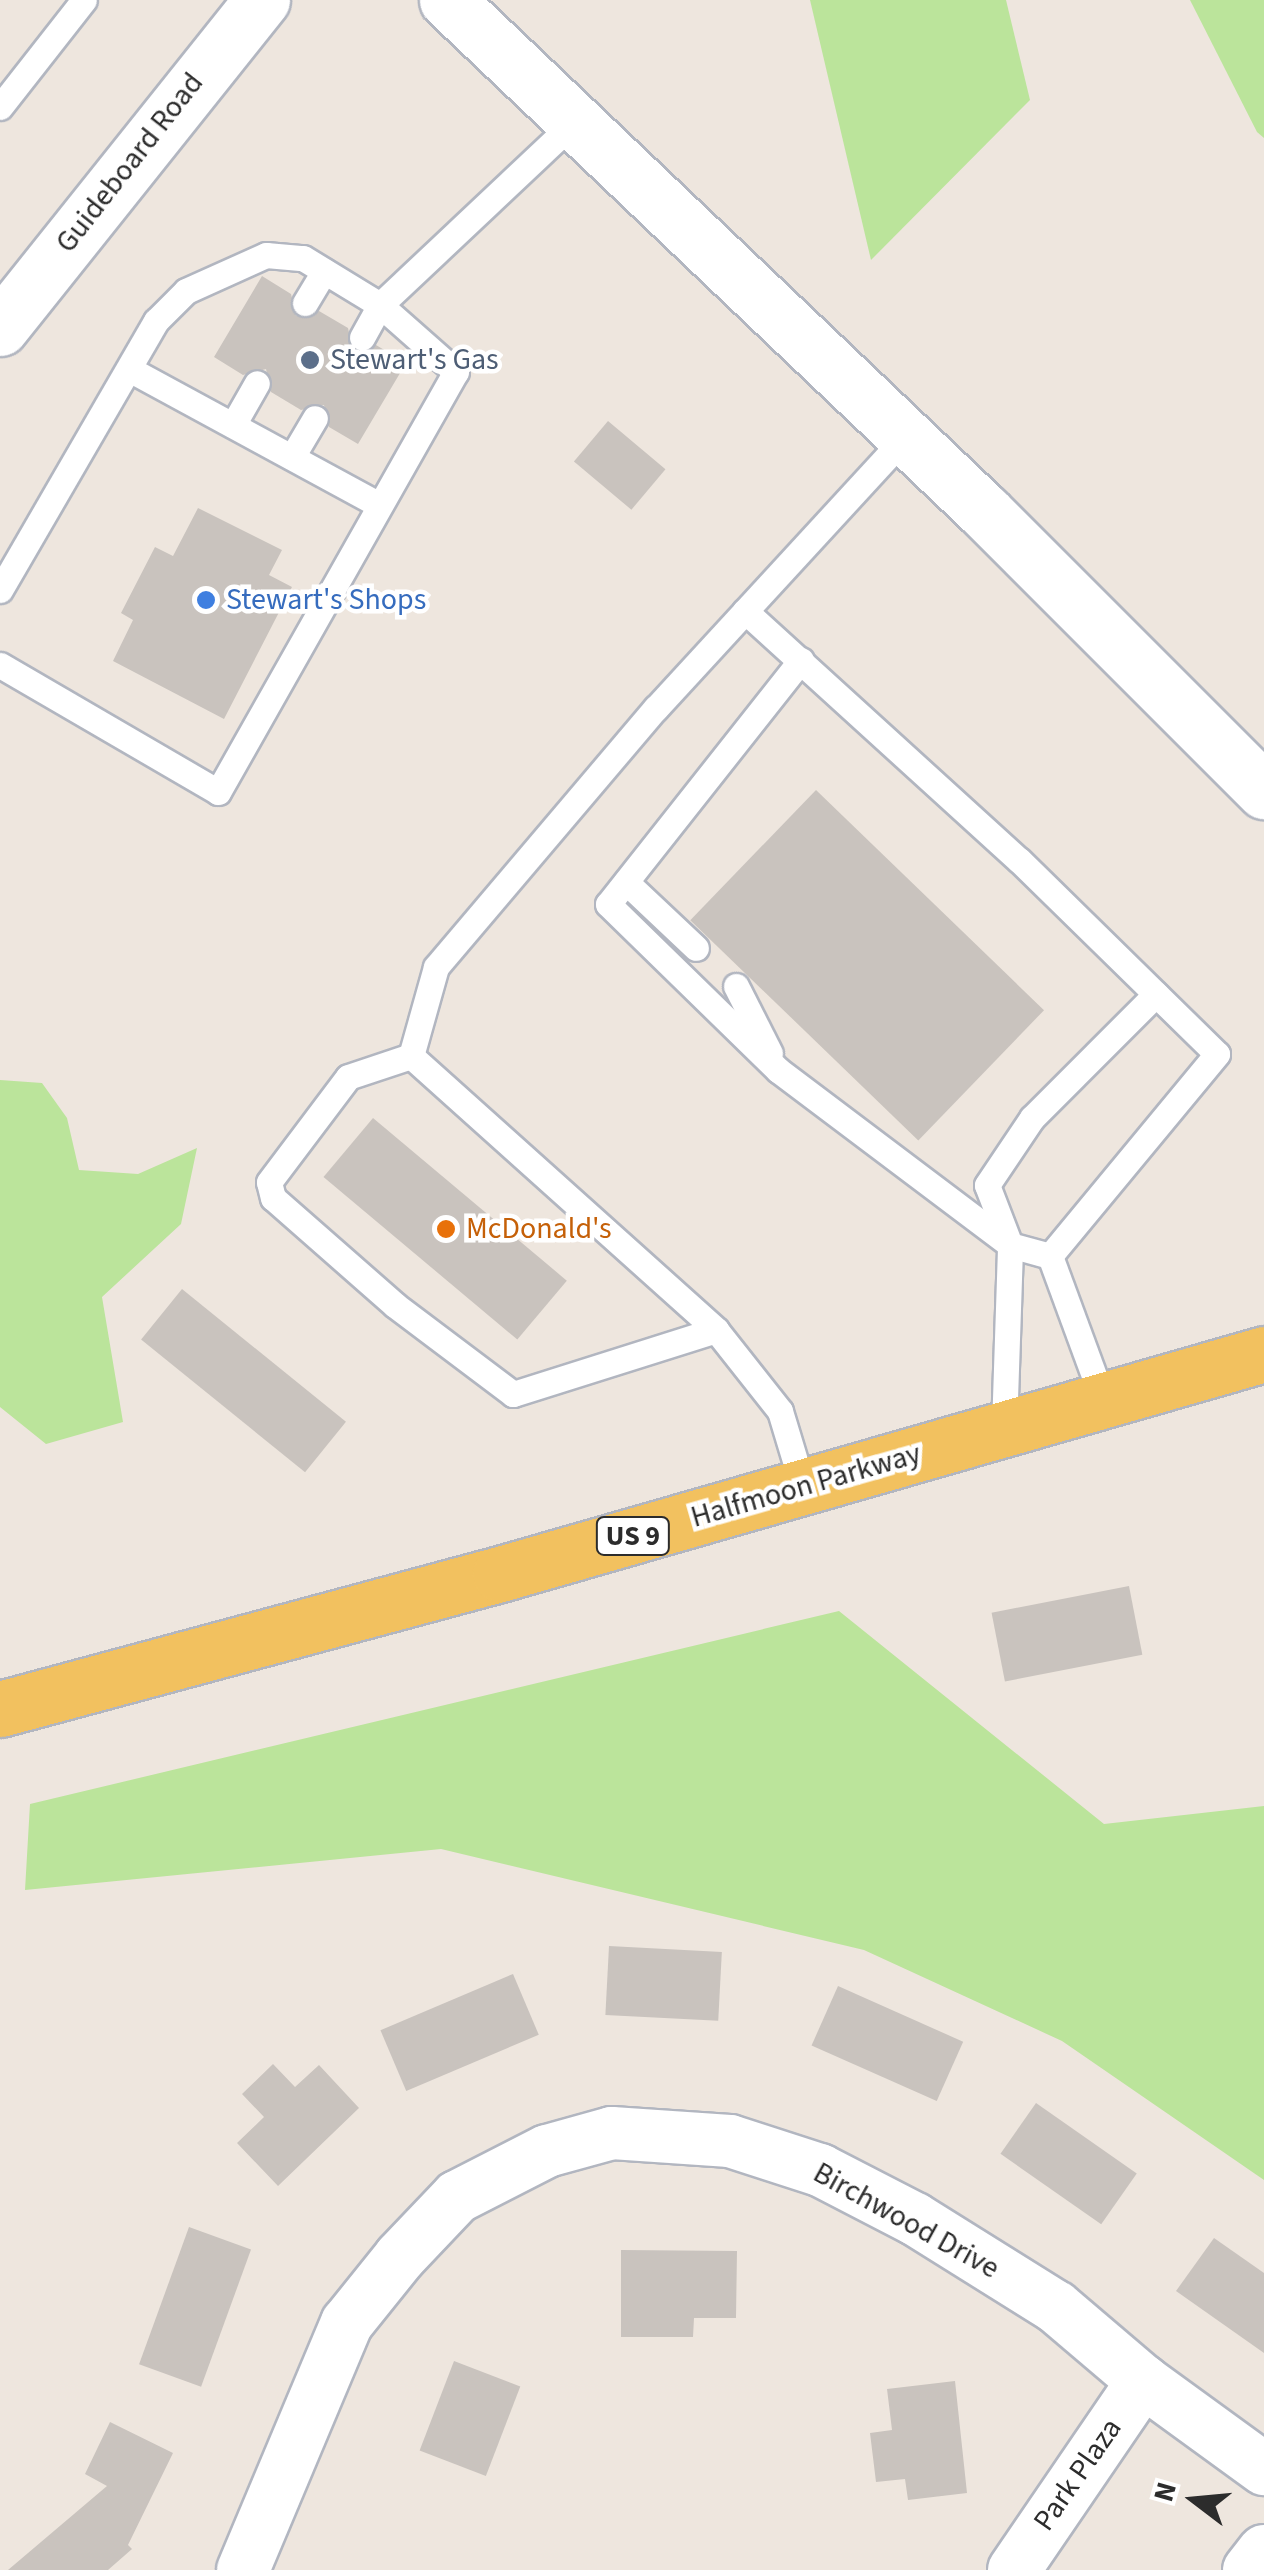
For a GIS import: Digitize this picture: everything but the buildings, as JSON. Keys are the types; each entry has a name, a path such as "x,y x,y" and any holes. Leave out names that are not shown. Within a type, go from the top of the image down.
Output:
{"main road":[{"name":"Guideboard Road","path":"0,328 262,0"},
{"path":"447,0 904,436 1264,791"},
{"name":"Halfmoon Parkway","path":"0,1709 803,1487 1264,1354"}],"street":[{"name":"Birchwood Drive","path":"242,2570 347,2323 400,2257 457,2197 547,2151 612,2133 730,2141 820,2170 914,2219 1056,2307 1143,2381 1264,2468"},
{"name":"Park Plaza","path":"1014,2570 1143,2381"},
{"path":"1249,2570 1264,2550"}],"lane":[{"path":"0,108 84,0"},
{"path":"362,337 380,306 574,122"},
{"path":"0,590 129,369 176,301 233,267 266,254 303,258 380,306 456,372 218,792 0,664"},
{"path":"305,302 324,271"},
{"path":"129,369 380,505"},
{"path":"233,424 257,384"},
{"path":"292,456 314,418"},
{"path":"412,1056 436,967 746,610 904,436"},
{"path":"746,610 1217,1054 1050,1256"},
{"path":"801,660 608,904 778,1070 1010,1245 1050,1256"},
{"path":"626,882 696,948"},
{"path":"736,986 778,1070"},
{"path":"1004,1429 1010,1245 987,1185 1032,1118 1156,994"},
{"path":"412,1056 716,1330 780,1411 803,1487"},
{"path":"412,1056 348,1076 269,1182 273,1198 395,1306 513,1394 716,1330"},
{"path":"1050,1256 1103,1400"}],"green space":[{"path":"810,0 1006,0 1030,100 871,260"},
{"path":"1190,0 1264,0 1264,138 1257,132"},
{"path":"0,1080 42,1083 67,1118 79,1170 138,1174 197,1148 181,1224 102,1297 123,1422 46,1444 0,1407"},
{"path":"839,1611 1104,1824 1264,1806 1264,2180 1062,2041 864,1950 441,1849 25,1890 30,1804"}],"place":[{"name":"Stewart's Gas","path":"310,360"},
{"name":"Stewart's Shops","path":"206,600"},
{"name":"McDonald's","path":"446,1229"}]}
